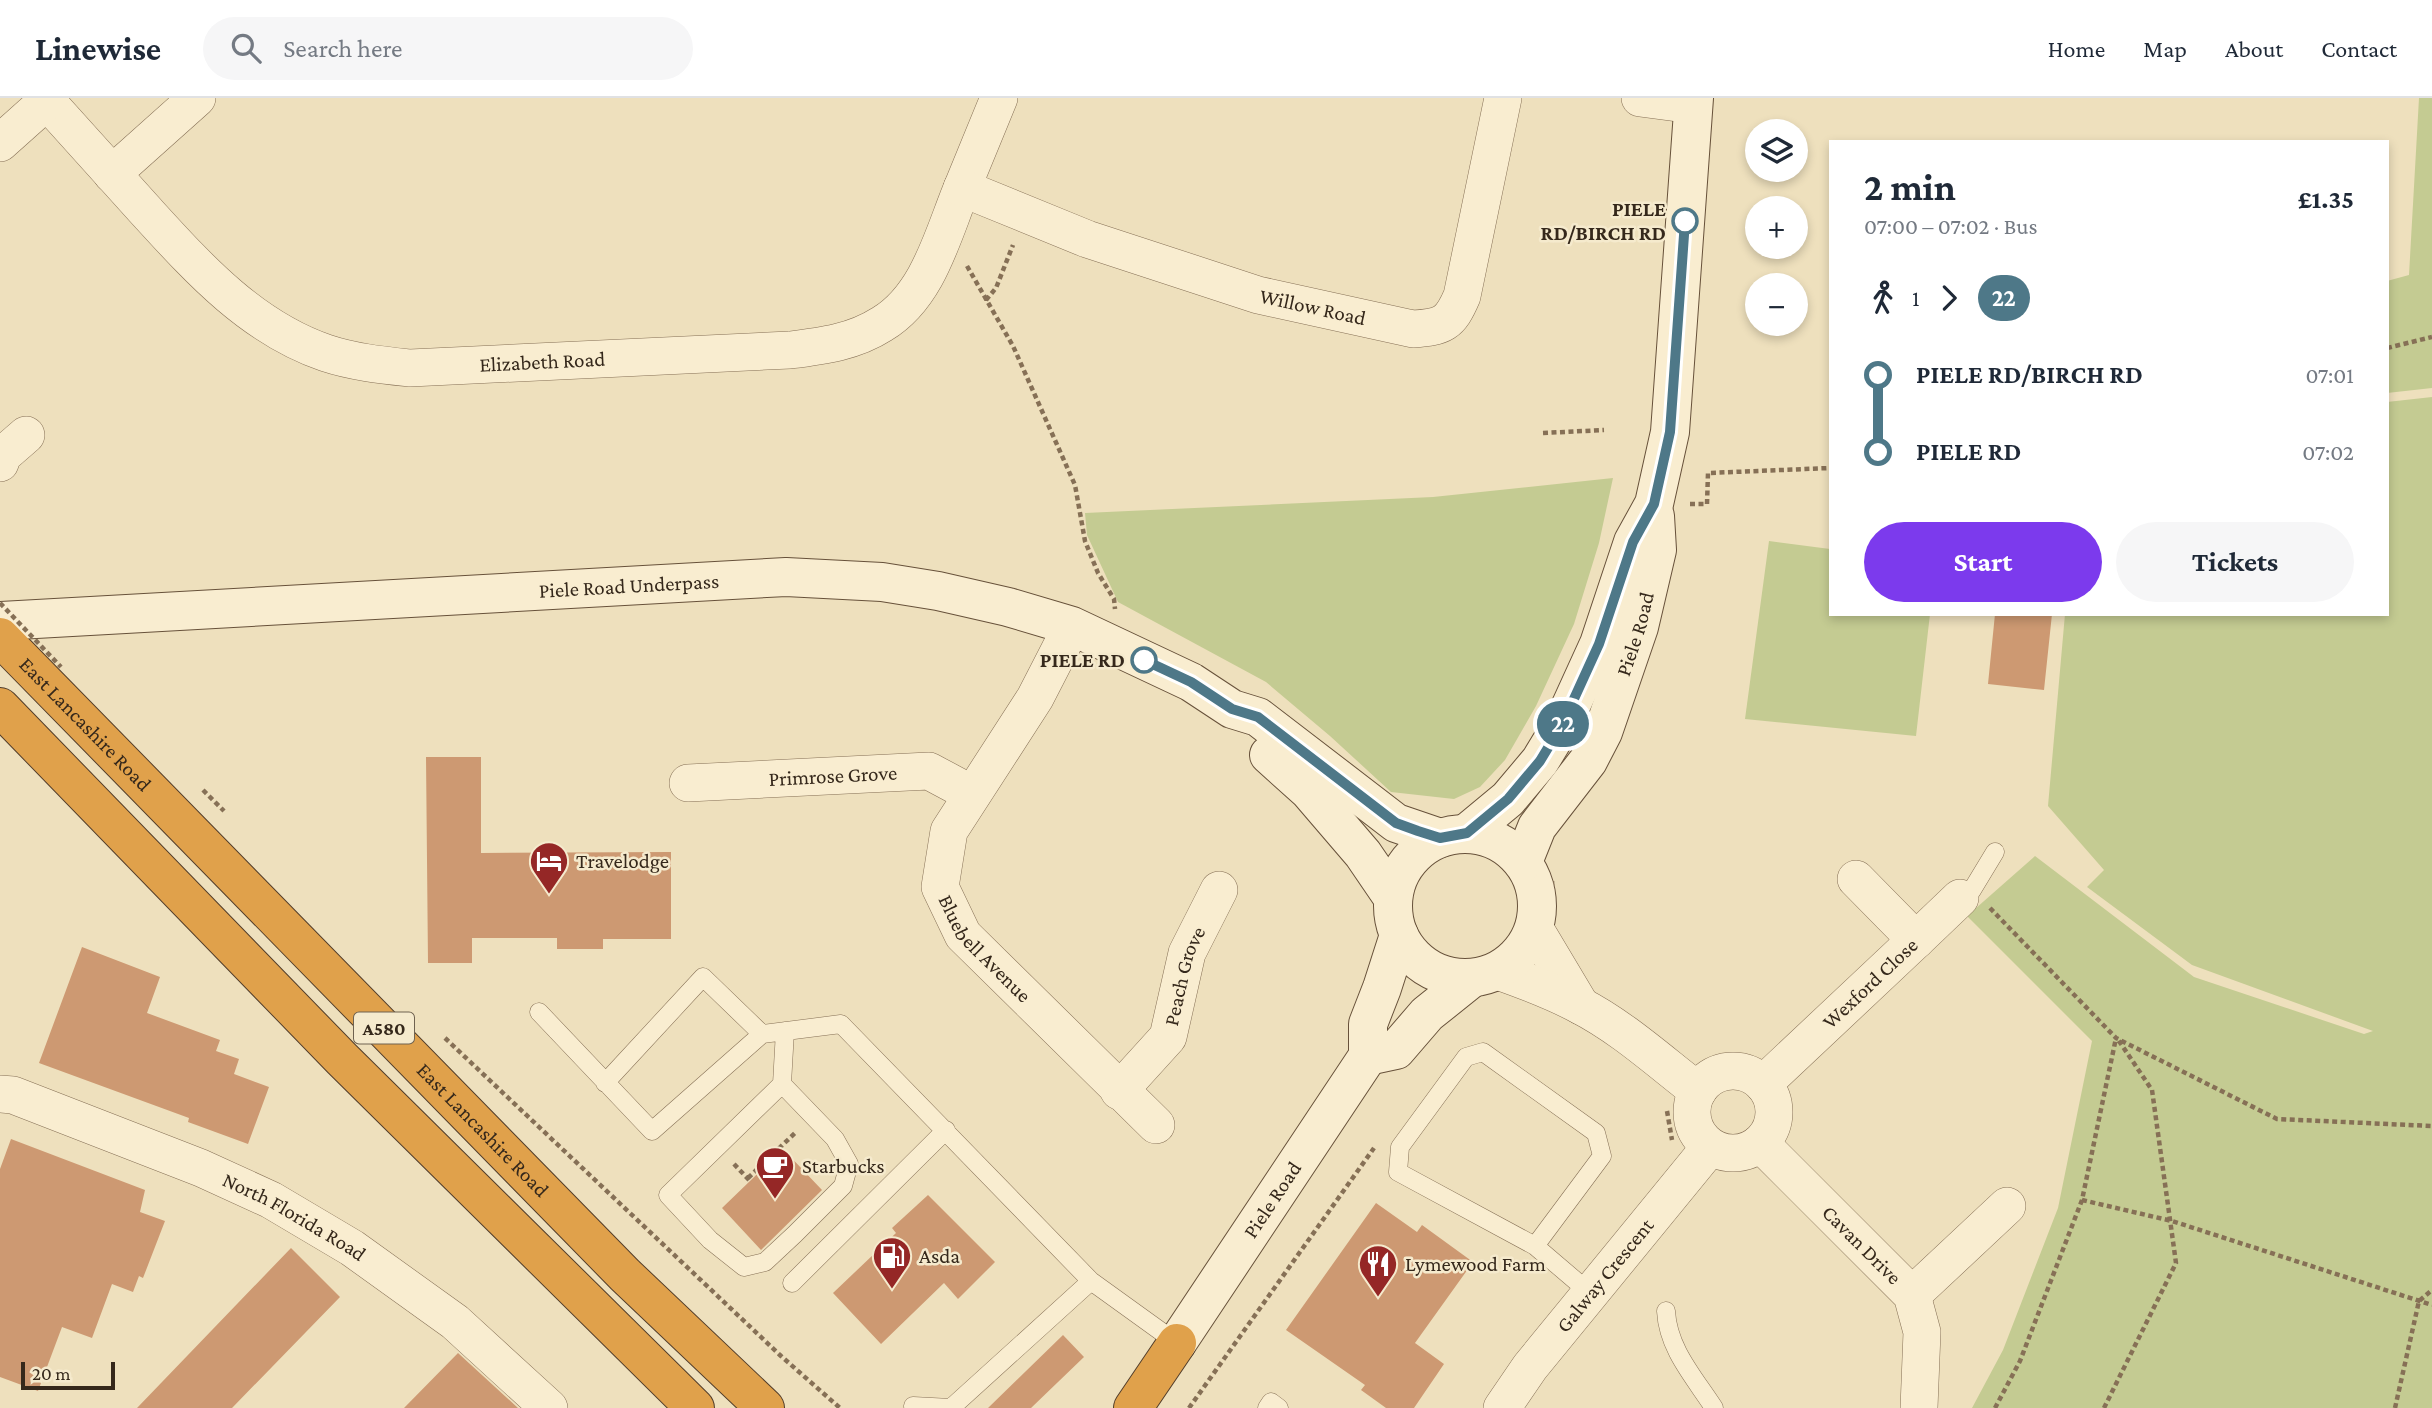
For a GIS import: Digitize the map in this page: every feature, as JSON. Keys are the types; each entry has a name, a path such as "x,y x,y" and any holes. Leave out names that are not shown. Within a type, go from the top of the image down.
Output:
{"highway":[{"name":"East Lancashire Road","path":"2,634 625,1275 765,1408"},
{"name":"A580","path":"0,707 342,1059 695,1408"},
{"path":"625,1275 789,1408"},
{"path":"1133,1408 1177,1343"}],"street":[{"path":"112,174 197,98"},
{"name":"Elizabeth Road","path":"45,100 210,279 255,317 326,353 369,363 410,368 790,351 830,345 859,336 885,323 909,300 929,272 999,98"},
{"name":"Willow Road","path":"962,188 1087,239 1258,295 1413,329 1434,327 1453,317 1462,296 1503,98"},
{"path":"1640,98 1694,101"},
{"path":"0,143 45,100"},
{"name":"Piele Road","path":"1538,867 1537,827 1588,761 1603,732 1639,626 1657,550 1654,504 1670,432 1694,101"},
{"name":"Piele Road","path":"1454,835 1508,799 1540,761 1563,723 1599,644 1633,542 1654,504"},
{"name":"Piele Road Underpass","path":"2,634 786,577 882,582 1008,607 1072,625 1191,682 1232,709 1258,717 1396,823 1454,835"},
{"name":"Bluebell Avenue","path":"1072,625 1035,698 949,831 940,887 963,935 1156,1125"},
{"name":"Piele Road Underpass","path":"1232,709 1244,732 1309,791 1363,854 1396,916"},
{"name":"Primrose Grove","path":"688,783 929,771 972,794"},
{"path":"1544,920 1518,956 1427,1014 1396,1050 1368,1056 1368,1024 1382,988 1396,916 1398,879 1408,861 1422,847 1454,835 1492,839 1538,867 1537,895 1544,920 1581,1006"},
{"name":"Wexford Close","path":"1763,1084 1916,940 1856,880"},
{"name":"Peach Grove","path":"1119,1091 1168,1037 1187,953 1219,890"},
{"path":"1916,940 1966,894"},
{"path":"1396,916 1426,967 1448,977 1485,975 1540,986 1581,1006 1631,1039 1698,1091"},
{"name":"Piele Road","path":"1177,1343 1368,1056"},
{"path":"1728,1071 1753,1077 1763,1084 1769,1093 1774,1114 1772,1125 1760,1143 1741,1153 1710,1147 1694,1128 1692,1115 1698,1091 1706,1081 1728,1071"},
{"name":"North Florida Road","path":"0,1094 13,1095 176,1158 271,1200 352,1248 455,1322 549,1408"},
{"name":"Cavan Drive","path":"1760,1143 1912,1295 1922,1332 1919,1408"},
{"name":"Galway Crescent","path":"1502,1408 1530,1367 1710,1147"},
{"path":"1912,1295 2007,1206"}],"lane":[{"path":"1966,894 1995,852"},
{"path":"605,1083 704,977 762,1034"},
{"path":"539,1012 652,1131 762,1034 841,1024 1091,1281 1177,1343"},
{"path":"782,1084 835,1139 849,1164 843,1186 765,1262 744,1267 710,1240 668,1195 782,1084 785,1031"},
{"path":"1535,1246 1602,1156 1596,1133 1483,1052 1466,1057 1400,1147 1398,1172 1535,1246 1590,1293"},
{"path":"792,1283 946,1130"},
{"path":"913,1406 951,1408 1091,1281"},
{"path":"1666,1311 1667,1329 1677,1350 1714,1408"},
{"path":"1267,1408 1271,1402 1279,1408"}],"path":[{"path":"986,300 996,288 1026,214"},
{"path":"945,229 1013,346 1075,485 1086,541 1098,573 1114,599 1115,609"},
{"path":"2389,348 2432,337"},
{"path":"1543,433 1604,430"},
{"path":"1707,504 1708,473 1829,468"},
{"path":"0,603 71,676"},
{"path":"196,785 226,814"},
{"path":"1538,867 1544,920"},
{"path":"1966,894 2116,1038 2152,1090 2176,1263 2104,1408"},
{"path":"438,1031 781,1356 841,1408"},
{"path":"2116,1038 2277,1119 2432,1126"},
{"path":"1995,1408 2020,1361 2082,1200 2116,1038"},
{"path":"1661,1101 1671,1125 1672,1147"},
{"path":"748,1178 812,1116"},
{"path":"1189,1408 1382,1138"},
{"path":"2082,1200 2172,1221 2432,1305"},
{"path":"2395,1408 2419,1301 2432,1290"}],"green space":[{"path":"2419,98 2432,98 2432,388 2389,393 2389,280 2409,275"},
{"path":"2432,397 2432,1408 1972,1408 2003,1350 2058,1208 2092,1041 1967,916 2035,856 2194,977 2364,1034 2373,1031 2192,965 2087,887 2104,870 2048,806 2065,616 2389,616 2389,402"},
{"path":"1613,478 1599,543 1574,624 1536,706 1505,760 1480,787 1454,799 1391,792 1266,682 1118,602 1087,535 1085,513 1433,497"},
{"path":"1769,541 1829,549 1829,616 1930,616 1916,736 1745,719"}],"building":[{"path":"1995,616 2052,616 2044,690 1988,684"},
{"name":"Travelodge","path":"426,757 481,757 481,853 671,852 671,939 603,939 603,949 557,949 557,938 472,938 472,963 428,963"},
{"path":"82,947 160,977 147,1013 220,1040 216,1051 239,1059 234,1074 269,1087 248,1144 188,1122 189,1118 39,1063"},
{"path":"11,1139 145,1190 140,1212 165,1221 143,1278 139,1276 133,1292 112,1284 92,1338 62,1327 38,1391 0,1377 0,1169"},
{"path":"783,1149 822,1190 761,1250 722,1208"},
{"path":"928,1195 995,1262 958,1299 944,1283 881,1344 833,1293 896,1233 892,1228"},
{"name":"Lymewood Farm","path":"1376,1203 1417,1232 1422,1225 1473,1262 1415,1343 1444,1364 1414,1408 1386,1408 1361,1390 1365,1385 1286,1330"},
{"path":"291,1248 340,1297 232,1408 137,1408"},
{"path":"1063,1335 1084,1357 1031,1408 988,1408"},
{"path":"458,1353 518,1408 404,1408"}],"bus line":[{"name":"22","path":"1144,660 1191,682 1232,709 1258,717 1396,823 1440,838 1467,833 1508,799 1540,761 1563,723 1599,644 1633,542 1654,504 1670,432 1685,221"}],"place":[{"name":"PIELE RD/BIRCH RD","path":"1685,221"},
{"name":"PIELE RD","path":"1144,660"},
{"name":"Travelodge","path":"549,895"},
{"name":"Starbucks","path":"775,1200"},
{"name":"Asda","path":"892,1290"},
{"name":"Lymewood Farm","path":"1378,1298"}]}
